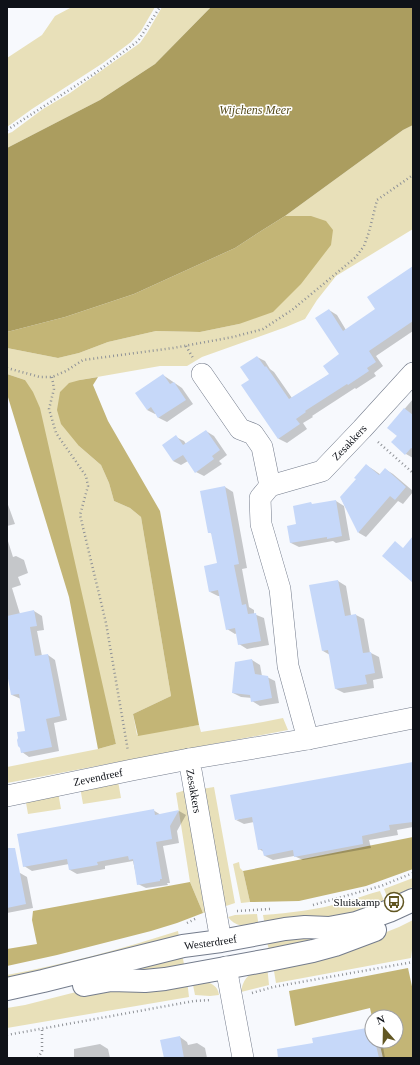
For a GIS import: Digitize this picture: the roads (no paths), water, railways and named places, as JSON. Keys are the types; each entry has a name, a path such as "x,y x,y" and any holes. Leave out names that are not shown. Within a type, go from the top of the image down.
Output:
{"street":[{"name":"Zesakkers","path":"270,486 322,470 413,373"},
{"path":"202,374 240,429 253,434 262,448 270,486 260,498 261,524 280,589 288,666 308,739"},
{"name":"Zesakkers","path":"221,941 189,759 308,739 413,718"},
{"name":"Zevendreef","path":"7,796 189,759"},
{"name":"Westerdreef","path":"7,989 184,946 221,941 285,929 305,927 329,928 356,923 389,911 413,900"},
{"path":"7,1002 111,980 145,981 165,979 313,951 335,945 413,914"},
{"path":"221,941 243,1058"}],"water":[{"name":"Wijchens Meer","path":"211,7 413,7 413,125 403,130 285,216 235,248 134,294 65,317 7,332 7,148 100,100 155,64"}],"place":[{"name":"Sluiskamp","path":"394,902"}]}
